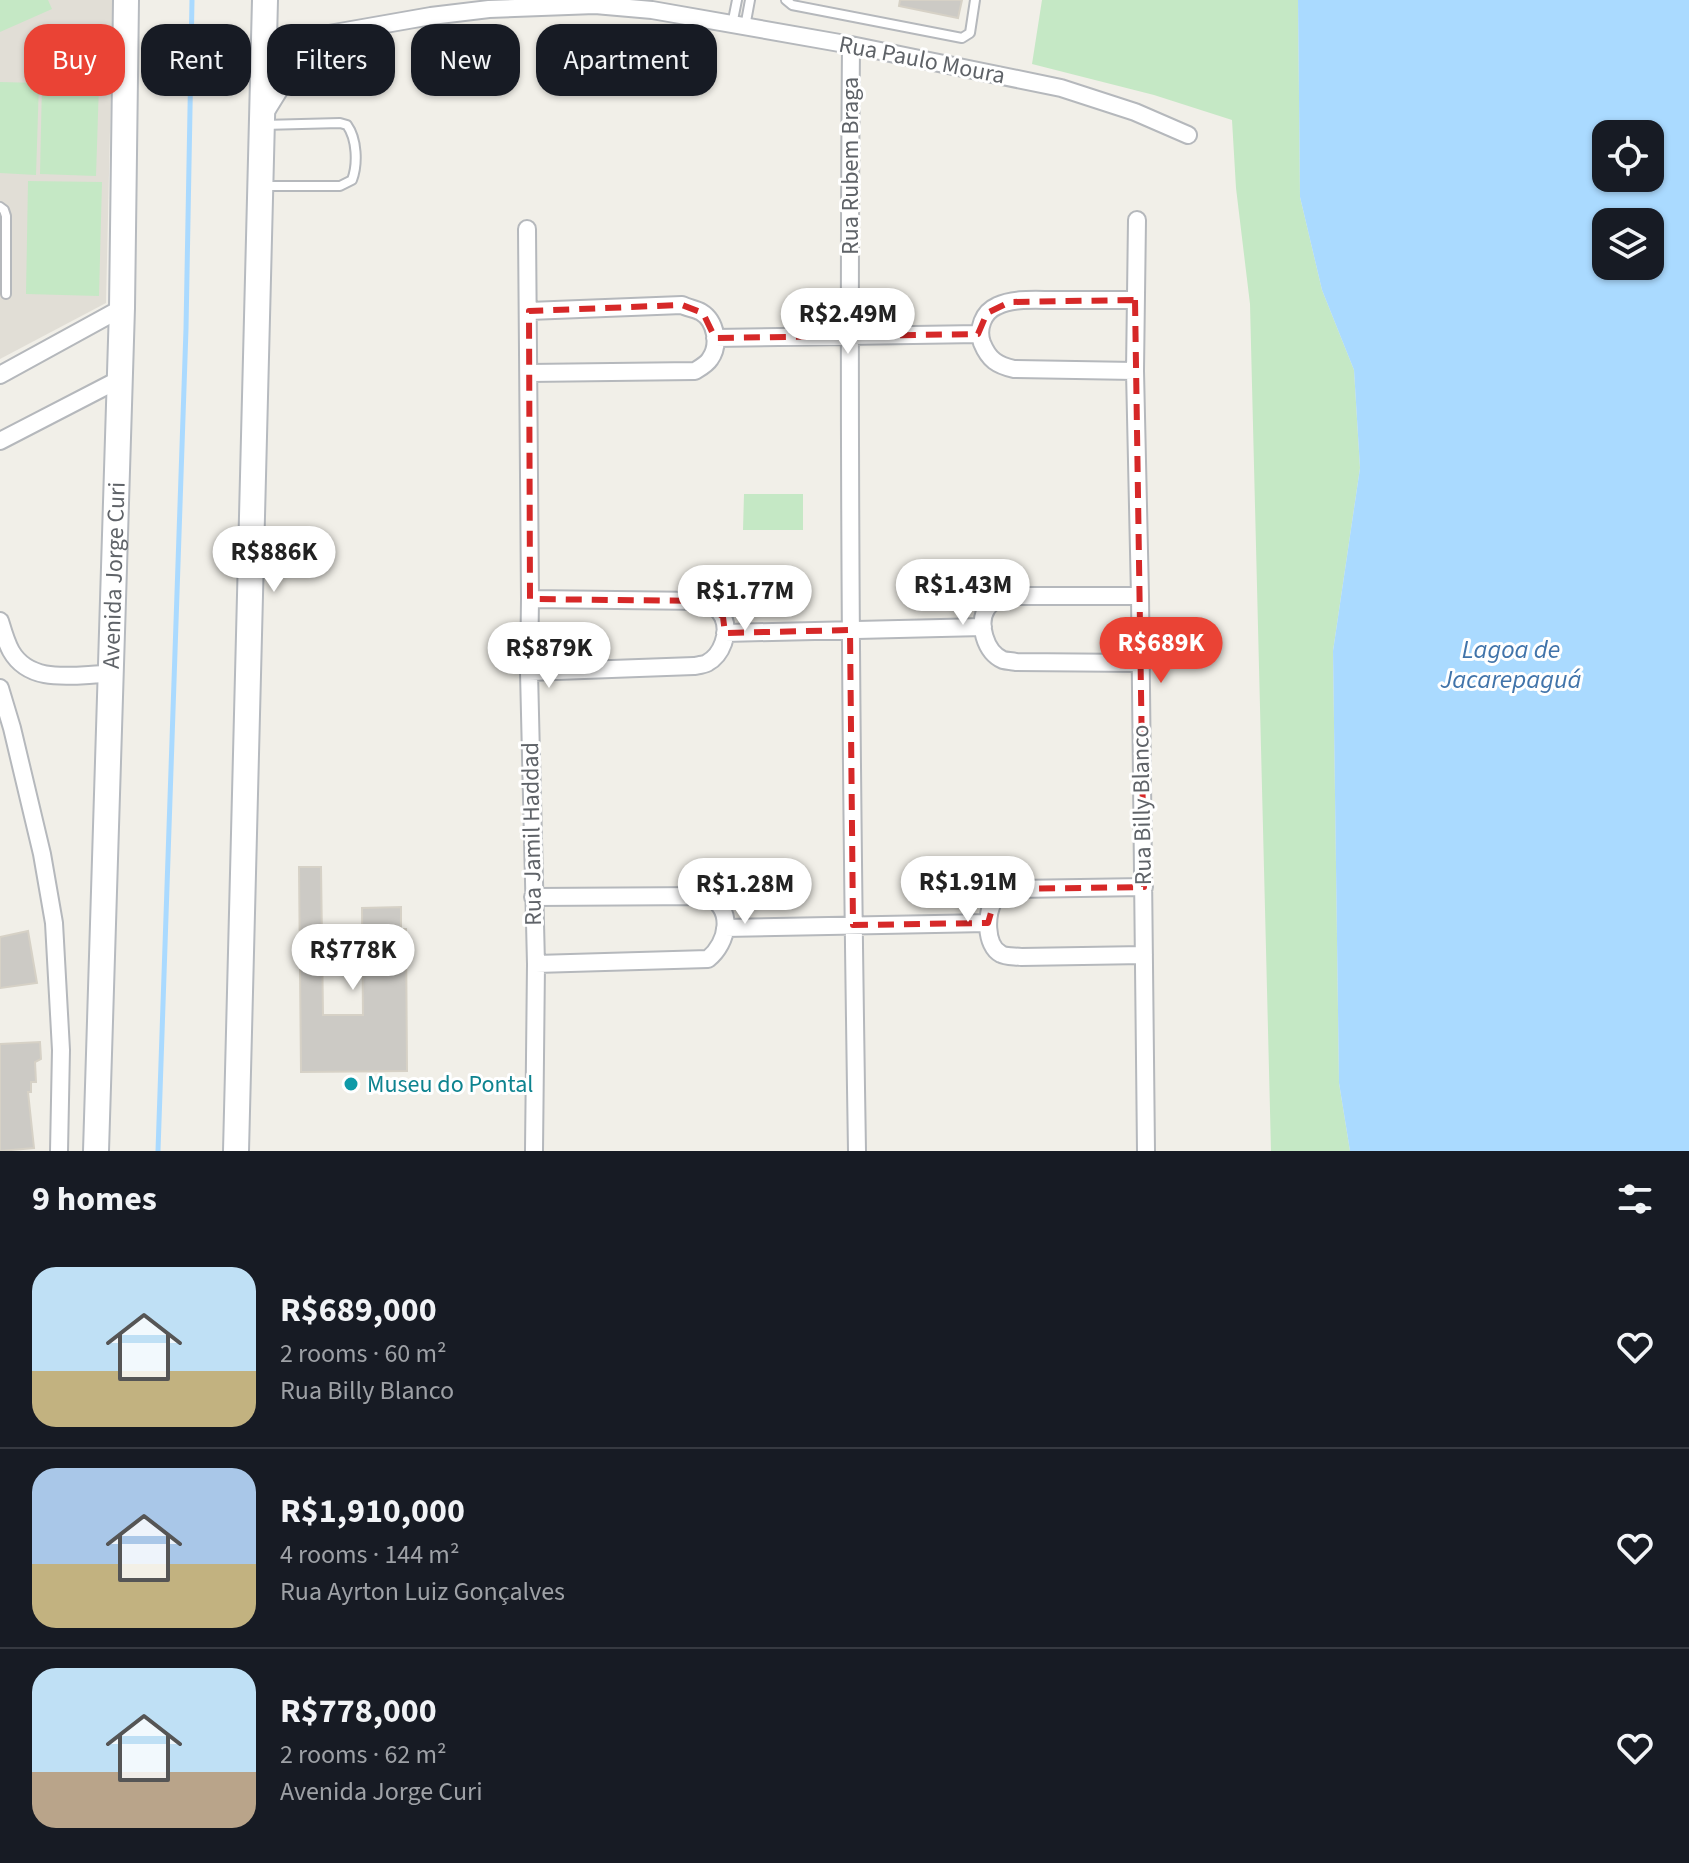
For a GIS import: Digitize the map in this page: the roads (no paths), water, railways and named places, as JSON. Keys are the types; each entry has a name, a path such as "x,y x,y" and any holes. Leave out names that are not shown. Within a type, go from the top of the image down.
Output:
{"street":[{"name":"Avenida Jorge Curi","path":"96,1151 122,308 126,0"},
{"path":"236,1151 265,0"},
{"name":"Rua Paulo Moura","path":"384,24 489,9 613,3 851,45 1061,88 1135,112 1188,135"},
{"name":"Rua Rubem Braga","path":"851,45 850,630 857,1151"},
{"name":"Rua Paulo Moura","path":"263,120 276,96"},
{"name":"Rua Billy Blanco","path":"1137,220 1135,371 1146,1151"},
{"name":"Rua Jamil Haddad","path":"527,229 529,672 536,964 534,1151"},
{"path":"1135,300 1010,302 996,306 987,313 980,327 988,356 998,365 1014,369 1135,371"},
{"path":"529,311 682,305 703,313 713,323 715,338 715,349 709,362 695,371 529,373"},
{"path":"0,375 122,308"},
{"path":"715,338 980,334"},
{"path":"0,441 118,380"},
{"path":"1140,596 1003,596 988,606 983,618 987,642 993,653 1003,660 1140,663"},
{"path":"529,672 694,666 706,663 717,655 723,646 725,633 723,617 714,606 703,601 530,599"},
{"path":"0,621 16,658 36,673 53,676 109,674"},
{"path":"725,633 983,627"},
{"path":"0,688 42,854 54,923 61,1050 59,1151"},
{"path":"1144,887 1011,889 995,899 988,923 989,937 1002,955 1144,955"},
{"path":"533,897 707,896 721,907 725,928 724,939 708,959 536,964"},
{"path":"725,928 988,923"}],"lane":[{"path":"737,0 739,26"},
{"path":"739,26 750,0"},
{"path":"786,0 792,5 962,38 970,33 975,0"},
{"path":"261,186 340,186 348,184 355,173 354,138 347,125 263,120"},
{"path":"0,207 6,216 6,294"}],"water":[{"name":"Lagoa de Jacarepaguá","path":"1298,0 1689,0 1689,1151 1350,1151 1339,1083 1333,651 1360,468 1354,370 1322,290 1300,197"}],"waterway":[{"path":"158,1151 186,329 192,0"}],"place":[{"name":"Museu do Pontal","path":"351,1084"}]}
